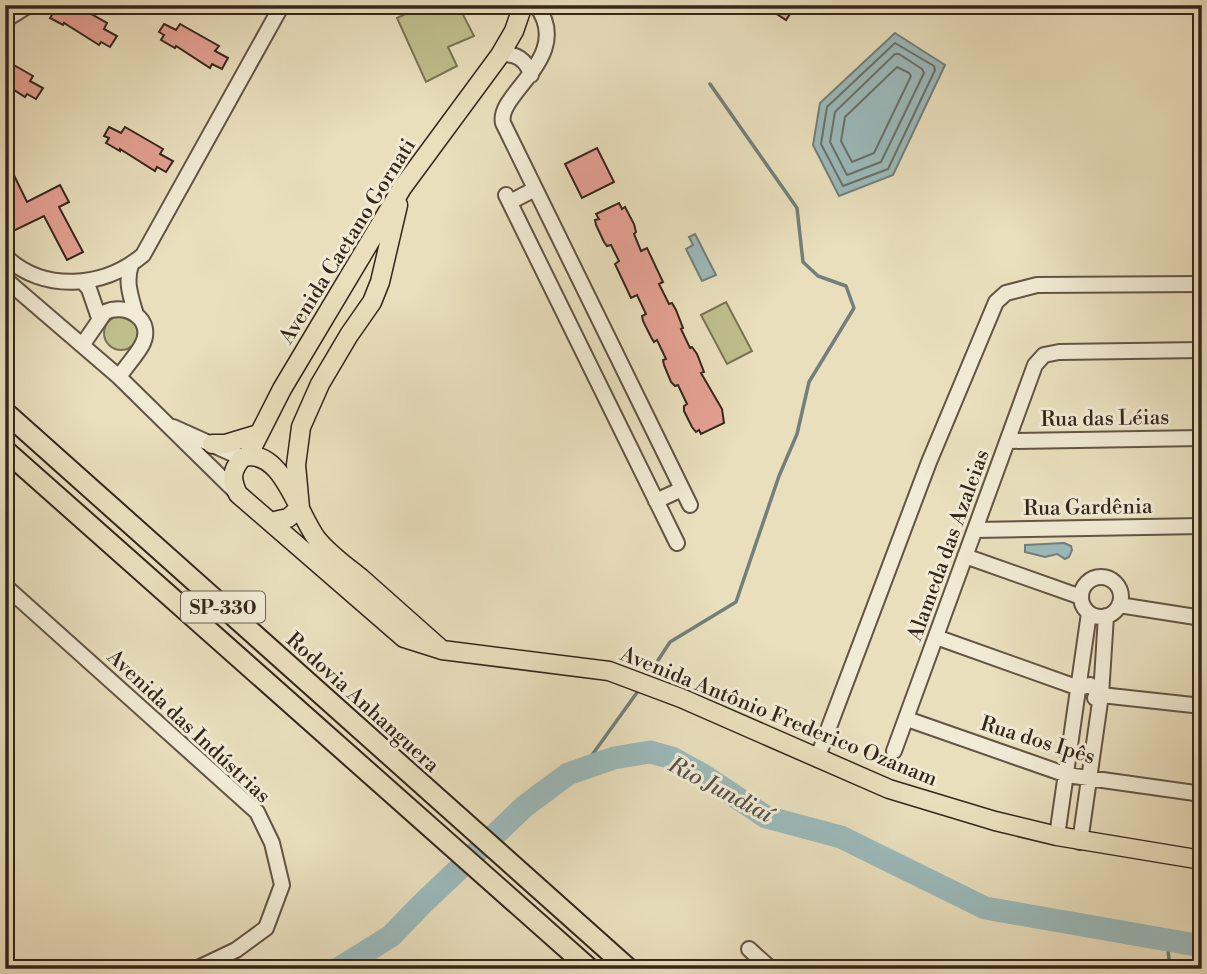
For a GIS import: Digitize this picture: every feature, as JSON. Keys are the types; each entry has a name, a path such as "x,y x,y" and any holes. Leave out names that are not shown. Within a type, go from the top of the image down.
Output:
{"highway":[{"name":"Rodovia Anhanguera","path":"5,412 629,969"},
{"name":"SP-330","path":"5,450 590,969"}],"main road":[{"name":"Avenida Caetano Gornati","path":"239,494 232,472 245,457 402,187 500,55 514,31 523,5"},
{"path":"300,508 296,465 301,427 320,384 372,302 380,282 402,187"},
{"path":"346,282 365,284 370,291 372,302"},
{"path":"212,444 225,444 258,434"},
{"path":"245,457 263,459 274,467 290,486 316,538 346,577"},
{"path":"239,494 270,522 346,577"},
{"path":"270,522 288,518 300,508"},
{"name":"Avenida Antônio Frederico Ozanam","path":"346,577 442,650 609,671 653,687 888,789 995,821 1080,842 1202,860"}],"street":[{"path":"5,20 29,5"},
{"path":"5,256 37,277 62,282 83,282 131,265 143,255 282,5"},
{"path":"536,5 545,20 546,40 541,58 502,114 503,122 690,505"},
{"path":"500,55 520,58 531,75"},
{"path":"535,189 508,198 677,542"},
{"path":"131,265 128,274 129,288 136,315"},
{"path":"5,279 119,376 239,494"},
{"path":"83,282 89,289 99,318"},
{"path":"817,759 929,462 996,302 1006,293 1037,285 1202,284"},
{"path":"83,344 99,318 113,309 129,310 136,315 142,321 145,338 119,376"},
{"name":"Alameda das Azaleias","path":"894,751 1035,365 1044,355 1059,352 1202,350"},
{"path":"166,424 245,457"},
{"name":"Rua das Léias","path":"1009,441 1202,438"},
{"path":"656,501 682,489"},
{"name":"Rua Gardênia","path":"975,530 1202,526"},
{"path":"965,556 1081,597"},
{"path":"1102,577 1114,582 1118,587 1121,599 1119,605 1111,614 1100,617 1089,612 1082,603 1082,590 1090,580 1102,577"},
{"name":"Avenida das Indústrias","path":"5,586 257,812 272,843 282,885 266,928 236,950 196,969"},
{"path":"1119,605 1202,618"},
{"path":"1057,836 1089,612"},
{"path":"1080,842 1101,695 1106,616"},
{"path":"936,637 1079,688 1086,699 1101,695 1202,706"},
{"name":"Rua dos Ipês","path":"907,719 1067,775 1202,794"},
{"path":"749,949 771,969"}],"green space":[{"path":"425,5 458,5 474,36 448,47 457,66 426,82 397,18"},
{"path":"726,302 752,351 727,364 701,315"},
{"path":"121,316 133,321 138,333 133,345 121,350 109,345 104,333 109,321"}],"water":[{"path":"895,33 945,65 893,175 839,196 813,145 820,103"},
{"path":"695,234 716,275 702,281 686,249 693,245 689,237"},
{"path":"1064,543 1071,546 1072,550 1065,559 1057,554 1045,557 1025,552 1025,545"}],"building":[{"path":"40,5 75,5 107,23 104,29 117,36 110,47 101,42 99,45 64,23 63,25 50,18 53,13"},
{"path":"763,5 796,5 786,20"},
{"path":"164,24 176,30 180,24 219,46 215,51 228,58 222,69 212,64 210,68 176,46 175,48 161,40 164,35 159,32"},
{"path":"5,60 33,76 30,81 43,88 36,99 27,94 25,97 5,84"},
{"path":"109,127 121,133 125,127 163,149 160,154 173,161 166,172 157,167 155,171 106,143 109,138 104,136"},
{"path":"597,148 614,182 582,198 565,164"},
{"path":"5,157 27,202 60,185 69,202 59,207 83,252 67,260 44,216 5,235"},
{"path":"619,203 622,209 625,207 634,224 634,234 641,251 647,248 663,282 659,284 669,304 672,303 676,310 690,348 697,354 704,372 701,373 722,409 724,423 701,434 692,427 684,411 687,404 678,385 675,386 671,382 664,365 663,360 666,359 657,340 654,342 643,321 642,316 646,314 637,295 631,298 615,264 619,261 611,245 607,246 604,242 596,225 595,220 599,219 596,214"}],"waterway":[{"path":"653,668 670,642 736,602 779,476 797,434 809,382 854,308 846,286 818,276 803,262 797,208 710,84"},
{"path":"568,774 592,755 641,687"},
{"name":"Rio Jundiaí","path":"338,969 391,936 525,806 568,774 614,758 650,752 672,758 703,775 766,817 841,837 985,908 1202,946"},
{"path":"1167,940 1170,969"}]}
